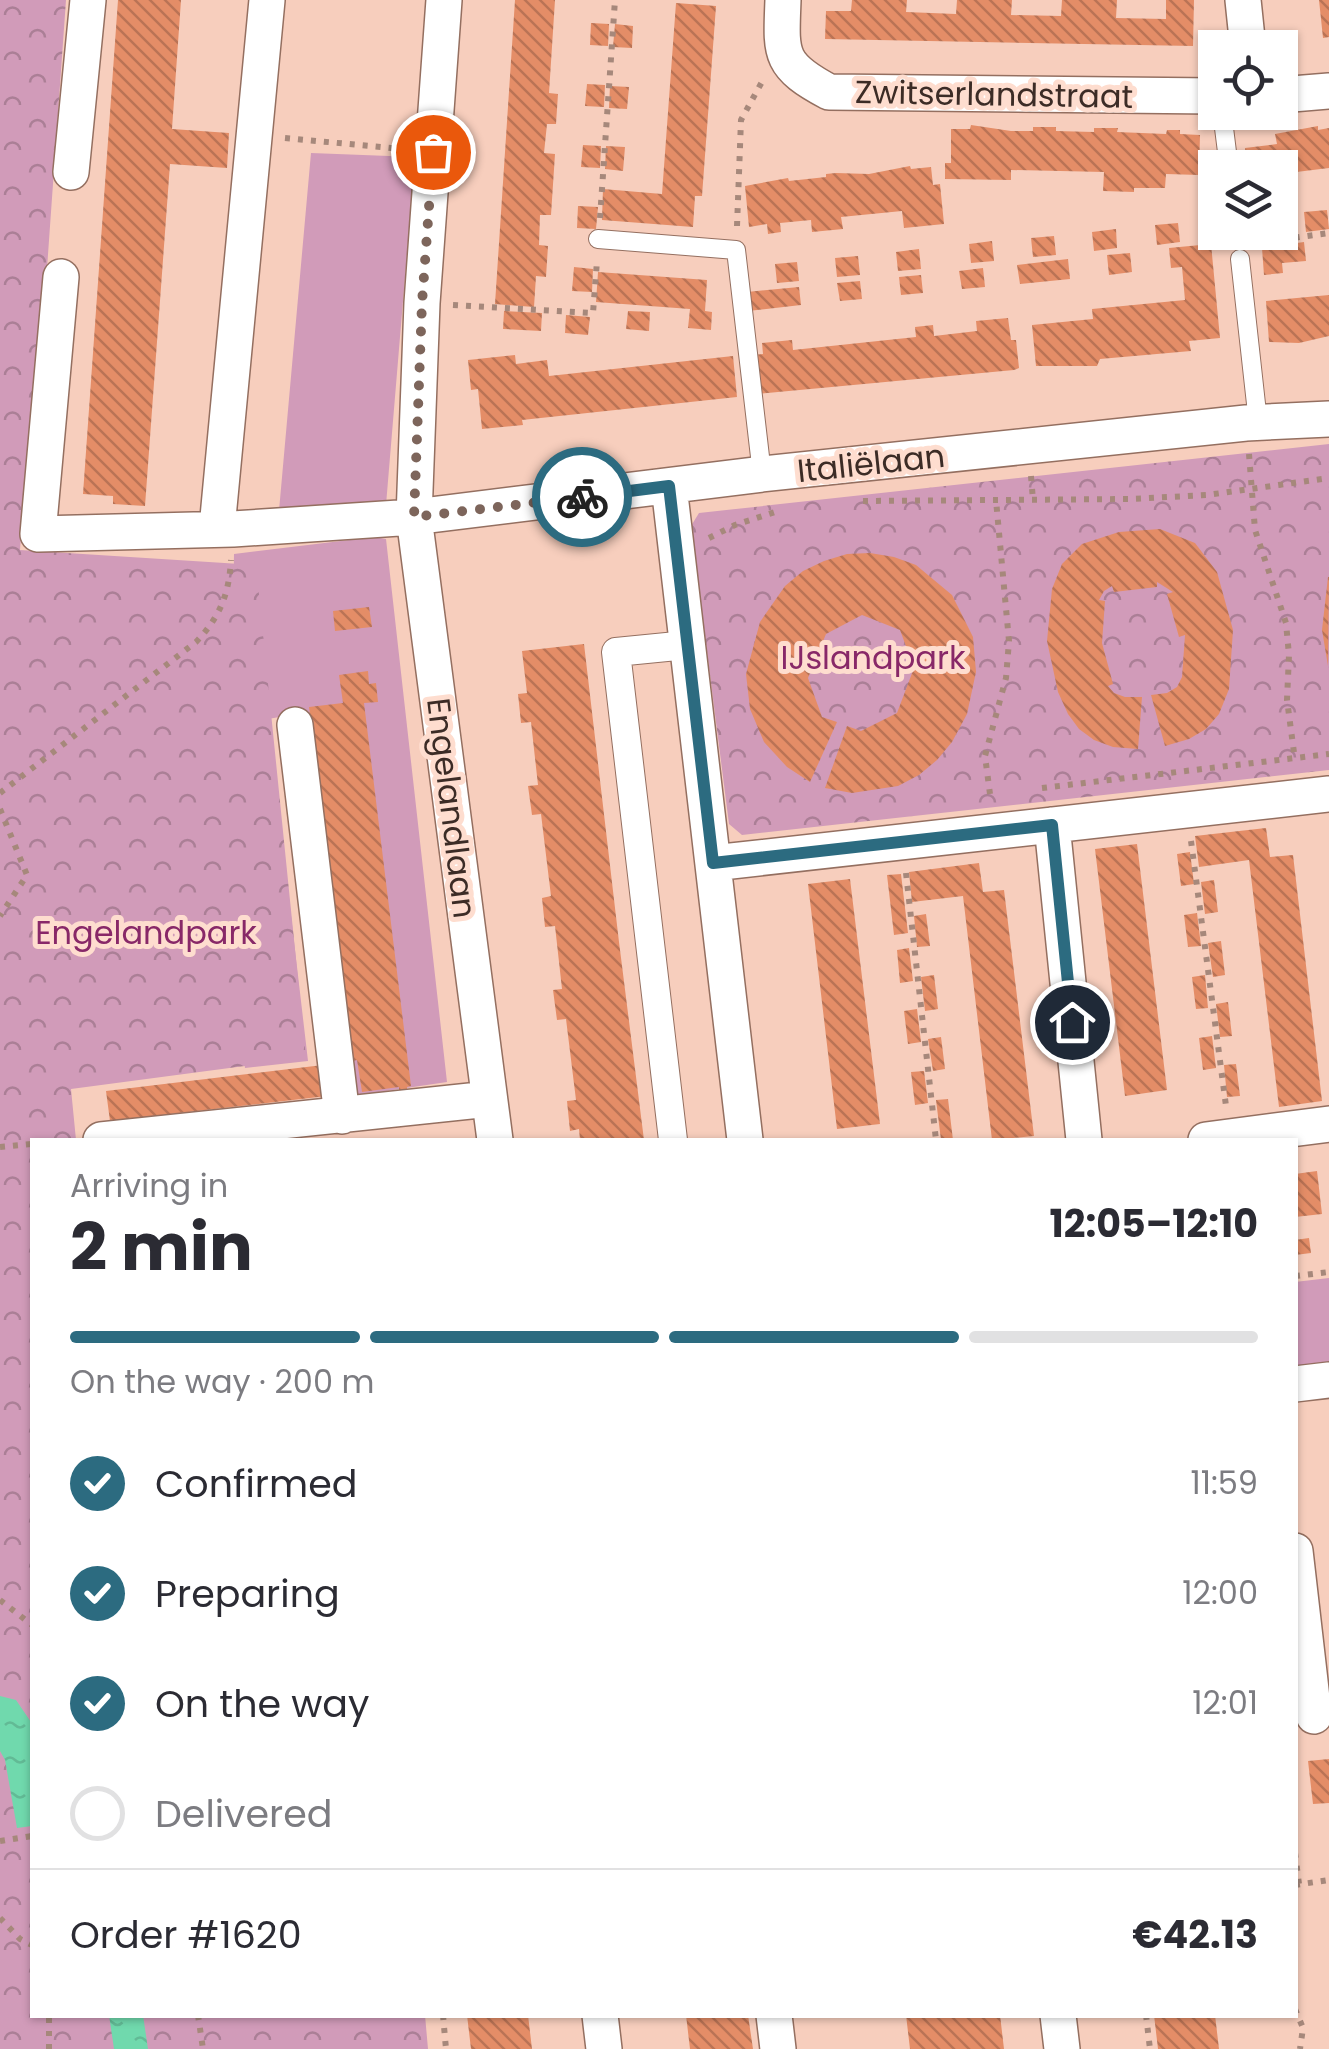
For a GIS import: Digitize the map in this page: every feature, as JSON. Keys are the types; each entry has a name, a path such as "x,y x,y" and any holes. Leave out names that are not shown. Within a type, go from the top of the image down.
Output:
{"street":[{"path":"72,172 88,0"},
{"path":"225,528 267,0"},
{"name":"Engelandlaan","path":"444,0 422,303 414,517 494,1138"},
{"path":"781,48 783,0"},
{"path":"1243,0 1246,30"},
{"name":"Zwitserlandstraat","path":"781,48 799,76 830,92 1198,96"},
{"path":"1298,94 1329,91"},
{"path":"61,278 38,534 414,517"},
{"name":"Italiëlaan","path":"414,517 762,474 1252,422 1329,419"},
{"path":"669,486 745,1138"},
{"path":"673,1138 616,652 687,644"},
{"path":"295,725 342,1116"},
{"path":"713,863 1316,795"},
{"path":"1052,825 1084,1138"},
{"path":"136,1138 296,1129 342,1116 489,1099"},
{"path":"1218,1138 1329,1124"},
{"path":"1298,1384 1329,1380"},
{"path":"1298,1578 1313,1716"},
{"path":"600,2018 604,2049"},
{"path":"774,2018 778,2049"},
{"path":"1058,2018 1062,2049"}],"lane":[{"path":"598,238 736,250 762,474"},
{"path":"1240,252 1252,422"}],"path":[{"path":"422,303 593,313 614,0"},
{"path":"736,250 740,120 781,48"},
{"path":"254,134 433,152"},
{"path":"1240,252 1329,232"},
{"path":"1252,422 1255,530 1286,624 1290,655 1287,700 1316,795"},
{"path":"852,501 1129,499 1207,495 1329,478"},
{"path":"990,794 985,756 1006,678 1009,640 996,500"},
{"path":"677,554 735,525 792,508"},
{"path":"0,794 196,642 216,621 230,586 225,528"},
{"path":"0,809 27,875 0,916"},
{"path":"1188,810 1218,1138"},
{"path":"902,842 936,1138"},
{"path":"0,1147 30,1144"},
{"path":"1298,1276 1329,1272"},
{"path":"0,1600 30,1622"},
{"path":"0,1841 30,1836"},
{"path":"1298,1884 1329,1880"},
{"path":"0,1918 30,1944"},
{"path":"1298,2016 1303,2028 1300,2049"},
{"path":"48,2049 49,2018"},
{"path":"198,2018 203,2049"},
{"path":"442,2018 446,2049"},
{"path":"1146,2018 1150,2049"}],"green space":[{"name":"Engelandpark","path":"0,0 66,0 30,509 23,509 20,550 256,565 306,1058 71,1089 76,1138 30,1138 30,2018 425,2018 428,2049 0,2049"},
{"path":"311,153 415,157 386,505 278,522"},
{"name":"IJslandpark","path":"1329,444 1329,770 742,835 729,824 691,526 699,513"},
{"path":"374,537 386,539 447,1082 352,1096 308,712 268,719 308,1061 245,1068 228,956 234,554"},
{"path":"1329,1278 1329,1363 1298,1367 1298,1282"}],"water":[{"path":"0,1696 16,1700 30,1721 30,1826 17,1828 0,1751"},
{"path":"109,2018 143,2018 148,2049 114,2049"}],"building":[{"path":"118,0 181,0 172,129 229,133 227,168 170,164 145,506 113,504 113,496 83,494"},
{"path":"515,0 555,0 549,93 558,94 556,124 547,124 544,153 555,154 551,215 540,215 539,245 548,246 546,277 536,276 534,307 495,304"},
{"path":"852,0 907,0 906,12 956,14 957,0 1012,0 1011,15 1061,16 1062,0 1117,0 1116,18 1166,19 1166,0 1194,0 1193,46 825,39 826,11 851,11"},
{"path":"1319,0 1329,0 1329,37 1323,38"},
{"path":"676,3 716,6 702,196 695,196 693,227 602,220 603,189 662,194"},
{"path":"591,23 609,24 608,46 590,45"},
{"path":"615,24 633,26 632,48 613,47"},
{"path":"587,84 605,85 604,107 585,106"},
{"path":"610,86 629,87 627,109 609,108"},
{"path":"971,125 1011,131 1033,131 1033,127 1094,132 1094,128 1118,128 1117,132 1166,134 1167,130 1180,130 1180,134 1200,135 1198,175 1166,174 1165,188 1134,188 1134,192 1103,191 1104,172 1011,170 1011,180 945,179 945,163 951,163 951,129 970,129"},
{"path":"1329,128 1329,168 1298,172 1298,150 1245,150 1277,144 1275,134"},
{"path":"583,145 601,146 600,168 581,167"},
{"path":"606,146 625,147 623,171 605,169"},
{"path":"910,166 931,167 933,185 940,184 944,224 904,228 902,211 841,217 843,229 812,232 811,220 780,223 781,232 768,234 767,224 749,227 745,186 836,173 869,174"},
{"path":"578,206 598,207 596,229 577,228"},
{"path":"1327,210 1329,229 1306,232 1304,212"},
{"path":"1178,223 1180,242 1157,245 1155,225"},
{"path":"1116,229 1117,248 1094,251 1092,232"},
{"path":"1054,236 1056,255 1033,257 1031,238"},
{"path":"992,241 994,261 971,263 969,244"},
{"path":"1304,242 1306,261 1282,263 1283,273 1264,275 1262,250 1298,250 1298,243"},
{"path":"1198,245 1198,250 1212,250 1220,338 1189,341 1191,351 1100,359 1097,366 1036,366 1032,325 1093,319 1092,309 1185,300 1182,267 1171,268 1169,248"},
{"path":"919,249 921,269 898,271 896,252"},
{"path":"1130,253 1132,272 1109,275 1107,255"},
{"path":"858,256 860,275 837,277 835,258"},
{"path":"1068,259 1070,279 1020,284 1017,265"},
{"path":"797,262 799,281 777,283 775,264"},
{"path":"574,267 593,269 592,292 572,291"},
{"path":"983,268 985,287 962,289 959,271"},
{"path":"598,272 707,280 705,311 712,312 711,330 688,328 690,309 596,302"},
{"path":"921,275 923,293 901,295 899,277"},
{"path":"860,281 862,299 840,301 837,283"},
{"path":"799,287 801,305 748,311 747,292"},
{"path":"1329,295 1329,336 1299,343 1269,342 1266,301"},
{"path":"504,311 542,313 541,331 503,329"},
{"path":"628,311 650,312 649,331 626,329"},
{"path":"566,315 590,317 588,335 565,333"},
{"path":"1008,318 1011,340 1016,340 1019,368 1014,370 757,394 753,355 763,354 762,343 792,340 793,350 916,337 915,327 933,325 934,336 977,331 976,321"},
{"path":"515,355 516,364 547,360 549,376 733,356 737,397 522,420 523,425 482,429 478,389 471,390 468,360"},
{"path":"1160,529 1195,543 1217,572 1233,630 1229,689 1219,714 1206,729 1165,746 1151,695 1167,693 1177,687 1182,677 1185,635 1179,637 1167,594 1173,592 1157,582 1157,587 1114,592 1112,586 1099,600 1105,601 1102,643 1113,684 1108,686 1125,697 1142,697 1138,749 1113,747 1079,729 1058,692 1047,641 1052,589 1062,564 1082,544 1119,532"},
{"path":"870,553 916,565 952,595 973,637 976,672 967,714 937,760 898,786 852,793 825,788 847,726 861,731 897,713 914,668 900,630 862,615 826,634 808,678 822,717 837,722 810,782 787,767 764,742 750,709 746,674 760,622 785,586 824,561"},
{"path":"1329,577 1328,666 1322,630"},
{"path":"369,607 372,627 335,631 333,611"},
{"path":"584,644 644,1138 580,1138 579,1129 570,1131 567,1101 576,1100 566,1019 557,1020 553,990 562,989 555,926 545,927 542,898 551,896 541,814 532,815 528,786 538,785 531,722 521,723 518,694 527,693 522,651"},
{"path":"368,671 369,684 376,683 378,702 364,703 411,1086 399,1091 399,1087 362,1092 357,1060 353,1061 309,707 343,703 339,675"},
{"path":"1266,828 1270,857 1293,855 1322,1101 1279,1107 1249,860 1199,867 1195,836"},
{"path":"1137,844 1167,1090 1125,1096 1095,849"},
{"path":"1190,852 1194,884 1181,886 1177,854"},
{"path":"979,863 983,892 1004,890 1034,1136 992,1138 963,896 912,902 909,872"},
{"path":"901,874 908,933 894,935 887,875"},
{"path":"850,879 880,1124 837,1129 808,884"},
{"path":"1214,880 1218,912 1205,914 1201,882"},
{"path":"1197,913 1201,946 1188,947 1184,915"},
{"path":"926,914 930,946 917,947 914,916"},
{"path":"1221,941 1225,975 1213,977 1208,943"},
{"path":"909,948 913,981 900,983 897,950"},
{"path":"934,975 938,1009 925,1011 921,977"},
{"path":"1205,975 1208,1008 1196,1009 1192,977"},
{"path":"1228,1002 1232,1036 1220,1037 1216,1004"},
{"path":"917,1009 921,1042 908,1044 904,1011"},
{"path":"1212,1036 1216,1068 1203,1070 1199,1038"},
{"path":"941,1037 945,1069 933,1071 928,1039"},
{"path":"1236,1064 1240,1096 1227,1097 1224,1065"},
{"path":"323,1065 327,1096 110,1121 106,1091"},
{"path":"924,1071 928,1103 915,1105 911,1072"},
{"path":"948,1099 953,1138 941,1138 936,1100"},
{"path":"1317,1171 1322,1214 1298,1217 1298,1174"},
{"path":"1309,1238 1311,1253 1298,1255 1298,1240"},
{"path":"1329,1759 1329,1803 1313,1804 1308,1761"},
{"path":"467,2018 528,2018 532,2049 471,2049"},
{"path":"686,2018 748,2018 753,2049 690,2049"},
{"path":"906,2018 1000,2018 1004,2049 910,2049"},
{"path":"1154,2018 1215,2018 1219,2049 1158,2049"}],"way so far":[{"path":"433,152 422,303 414,517 582,497"}],"route":[{"path":"582,497 669,486 713,863 1052,825 1072,1022"}]}
